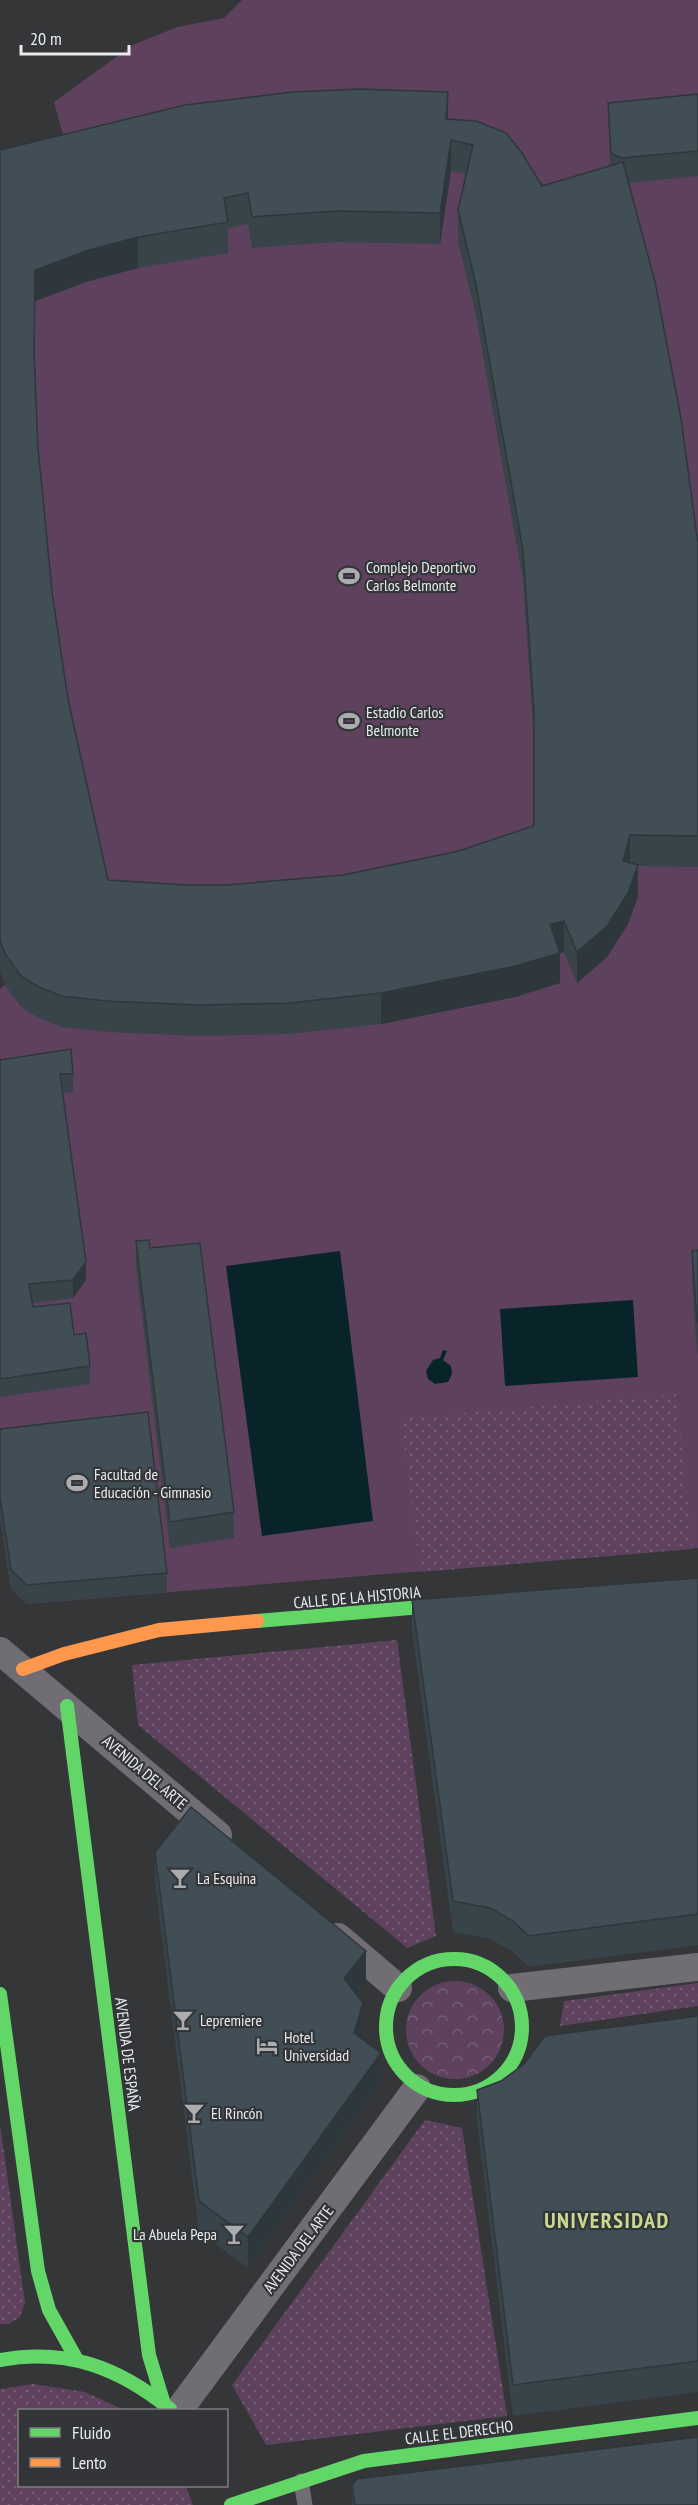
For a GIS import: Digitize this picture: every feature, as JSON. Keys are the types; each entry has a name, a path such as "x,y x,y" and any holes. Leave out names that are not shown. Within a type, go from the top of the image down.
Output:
{"street":[{"name":"CALLE DE LA HISTORIA","path":"23,1669 64,1654 159,1630 475,1603"},
{"name":"AVENIDA DEL ARTE","path":"0,1651 239,1852"},
{"name":"AVENIDA DE ESPAÑA","path":"67,1706 149,2355 171,2408"},
{"path":"320,1921 398,1988"},
{"path":"459,1959 488,1967 512,1988 532,2051 500,2080 477,2093 453,2097 417,2088 399,2069 388,2044 388,2008 398,1988 423,1966 459,1959"},
{"path":"512,1988 698,1967"},
{"path":"0,1994 38,2271 49,2310 77,2360"},
{"name":"AVENIDA DEL ARTE","path":"171,2408 417,2088"},
{"path":"0,2360 41,2356 77,2360 113,2371 147,2390 171,2408"},
{"name":"CALLE EL DERECHO","path":"231,2505 364,2461 698,2418"}],"lane":[{"path":"301,2481 305,2505"}],"green space":[{"name":"Complejo Deportivo Carlos Belmonte","path":"242,0 698,0 698,1548 27,1604 11,1589 0,1518 0,989 5,985 0,971 0,180 70,162 54,102 133,45 177,27 224,18"},
{"path":"676,1394 693,1549 420,1572 401,1419"},
{"path":"397,1640 436,1936 407,1948 138,1725 132,1665"},
{"path":"455,1981 474,1984 490,1995 501,2011 504,2030 501,2049 490,2065 474,2076 455,2079 436,2076 420,2065 409,2049 406,2030 409,2011 420,1995 436,1984"},
{"path":"698,1983 698,2006 560,2026 564,2001"},
{"path":"425,2120 462,2128 507,2416 266,2445 232,2385"},
{"path":"0,2124 25,2303 20,2317 9,2324 0,2324"},
{"path":"33,2384 85,2392 122,2409 18,2409 18,2487 186,2487 193,2505 0,2505 0,2389"}],"water":[{"path":"340,1251 373,1521 262,1536 226,1266"},
{"path":"633,1300 638,1377 505,1386 500,1309"},
{"path":"443,1350 447,1351 443,1360 451,1366 452,1374 448,1382 435,1384 428,1379 426,1371 433,1360 440,1358"}],"building":[{"path":"359,89 448,92 446,119 476,121 506,133 522,153 542,186 623,162 655,282 681,418 698,544 698,836 630,835 623,861 638,865 628,893 607,926 577,952 564,921 550,924 560,953 515,966 381,993 289,1003 198,1005 107,1001 61,996 21,976 5,954 0,941 0,150 185,105 293,92","holes":["451,140 473,145 458,210 476,285 523,550 534,712 534,824 459,851 343,875 226,885 108,880 68,699 52,592 38,447 34,353 35,270 86,251 138,237 228,222 224,198 248,193 252,217 337,211 440,213"]},
{"path":"698,94 698,151 621,158 611,153 608,103"},
{"path":"71,1049 73,1074 60,1074 86,1262 73,1280 29,1284 33,1307 70,1303 74,1335 86,1333 90,1366 0,1379 0,1060"},
{"path":"149,1240 150,1248 200,1243 234,1512 170,1522 136,1241"},
{"path":"698,1250 698,1321 697,1322 692,1251"},
{"name":"Facultad de Educación - Gimnasio","path":"148,1412 167,1573 27,1585 11,1570 0,1498 0,1429"},
{"path":"698,1578 698,1914 529,1936 513,1921 490,1908 453,1901 412,1600"},
{"name":"Hotel Universidad","path":"191,1807 366,1951 344,1978 363,2003 354,2033 381,2053 248,2237 199,2201 155,1852"},
{"path":"698,2016 698,2361 513,2385 477,2090 501,2081 524,2064 545,2036"},
{"path":"698,2437 698,2505 355,2505 352,2485 357,2479"}],"traffic: fast":[{"path":"257,1621 457,1604"},
{"path":"67,1706 149,2355 164,2404"},
{"path":"454,1959 480,1965 502,1979 516,2001 522,2027 516,2053 502,2075 480,2089 454,2095 428,2089 406,2075 392,2053 386,2027 392,2001 406,1979 428,1965 454,1959"},
{"path":"0,1994 38,2271 49,2310 77,2360"},
{"path":"0,2360 48,2357 91,2364 131,2382 170,2409"},
{"path":"231,2505 364,2461 698,2418"}],"traffic: slow":[{"path":"23,1669 64,1654 159,1630 257,1621"}],"place":[{"name":"Complejo Deportivo Carlos Belmonte","path":"349,576"},
{"name":"Estadio Carlos Belmonte","path":"349,721"},
{"name":"Facultad de Educación - Gimnasio","path":"77,1483"},
{"name":"La Esquina","path":"180,1878"},
{"name":"Lepremiere","path":"183,2020"},
{"name":"Hotel Universidad","path":"267,2046"},
{"name":"El Rincón","path":"194,2113"},
{"name":"La Abuela Pepa","path":"234,2234"}],"district":[{"name":"UNIVERSIDAD","path":"607,2220"}]}
